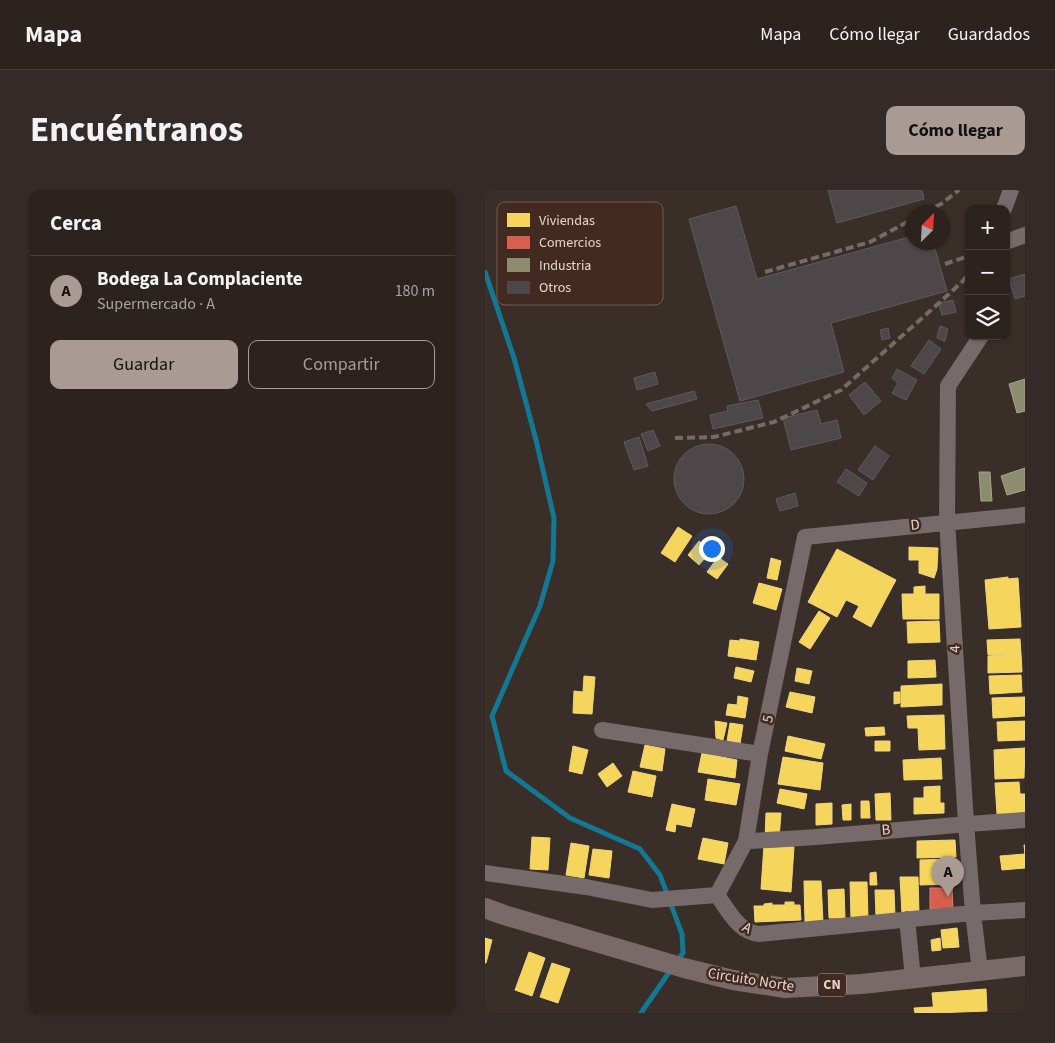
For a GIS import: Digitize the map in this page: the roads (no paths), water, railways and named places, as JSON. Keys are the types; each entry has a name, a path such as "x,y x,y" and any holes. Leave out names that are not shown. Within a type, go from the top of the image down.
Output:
{"main road":[{"name":"Circuito Norte","path":"485,908 685,968 733,980 785,988 862,984 1025,966"}],"street":[{"path":"1005,205 1011,190"},
{"path":"1010,241 1025,235"},
{"name":"4","path":"978,340 948,386 947,522 966,823 973,913 980,971"},
{"name":"D","path":"805,537 1025,515"},
{"name":"5","path":"717,895 746,841 760,754 805,537"},
{"path":"602,730 760,754"},
{"name":"B","path":"746,841 780,840 966,823 1025,820"},
{"path":"485,873 586,886 652,900 688,899 717,895"},
{"name":"A","path":"717,895 740,927 754,934 973,913 1025,910"},
{"path":"907,919 913,978"}],"waterway":[{"path":"485,272 514,358 554,518 553,561 540,606 492,716 506,771 570,818 640,849 660,875 682,934 683,953 677,961"},
{"path":"641,1013 672,968"}],"railway":[{"path":"939,205 959,190"},
{"path":"765,272 870,242 905,223"},
{"path":"1010,238 1025,232"},
{"path":"945,264 965,257"},
{"path":"675,438 714,437 774,422 841,390 965,278"}],"place":[{"name":"Bodega La Complaciente","path":"948,897"}]}
